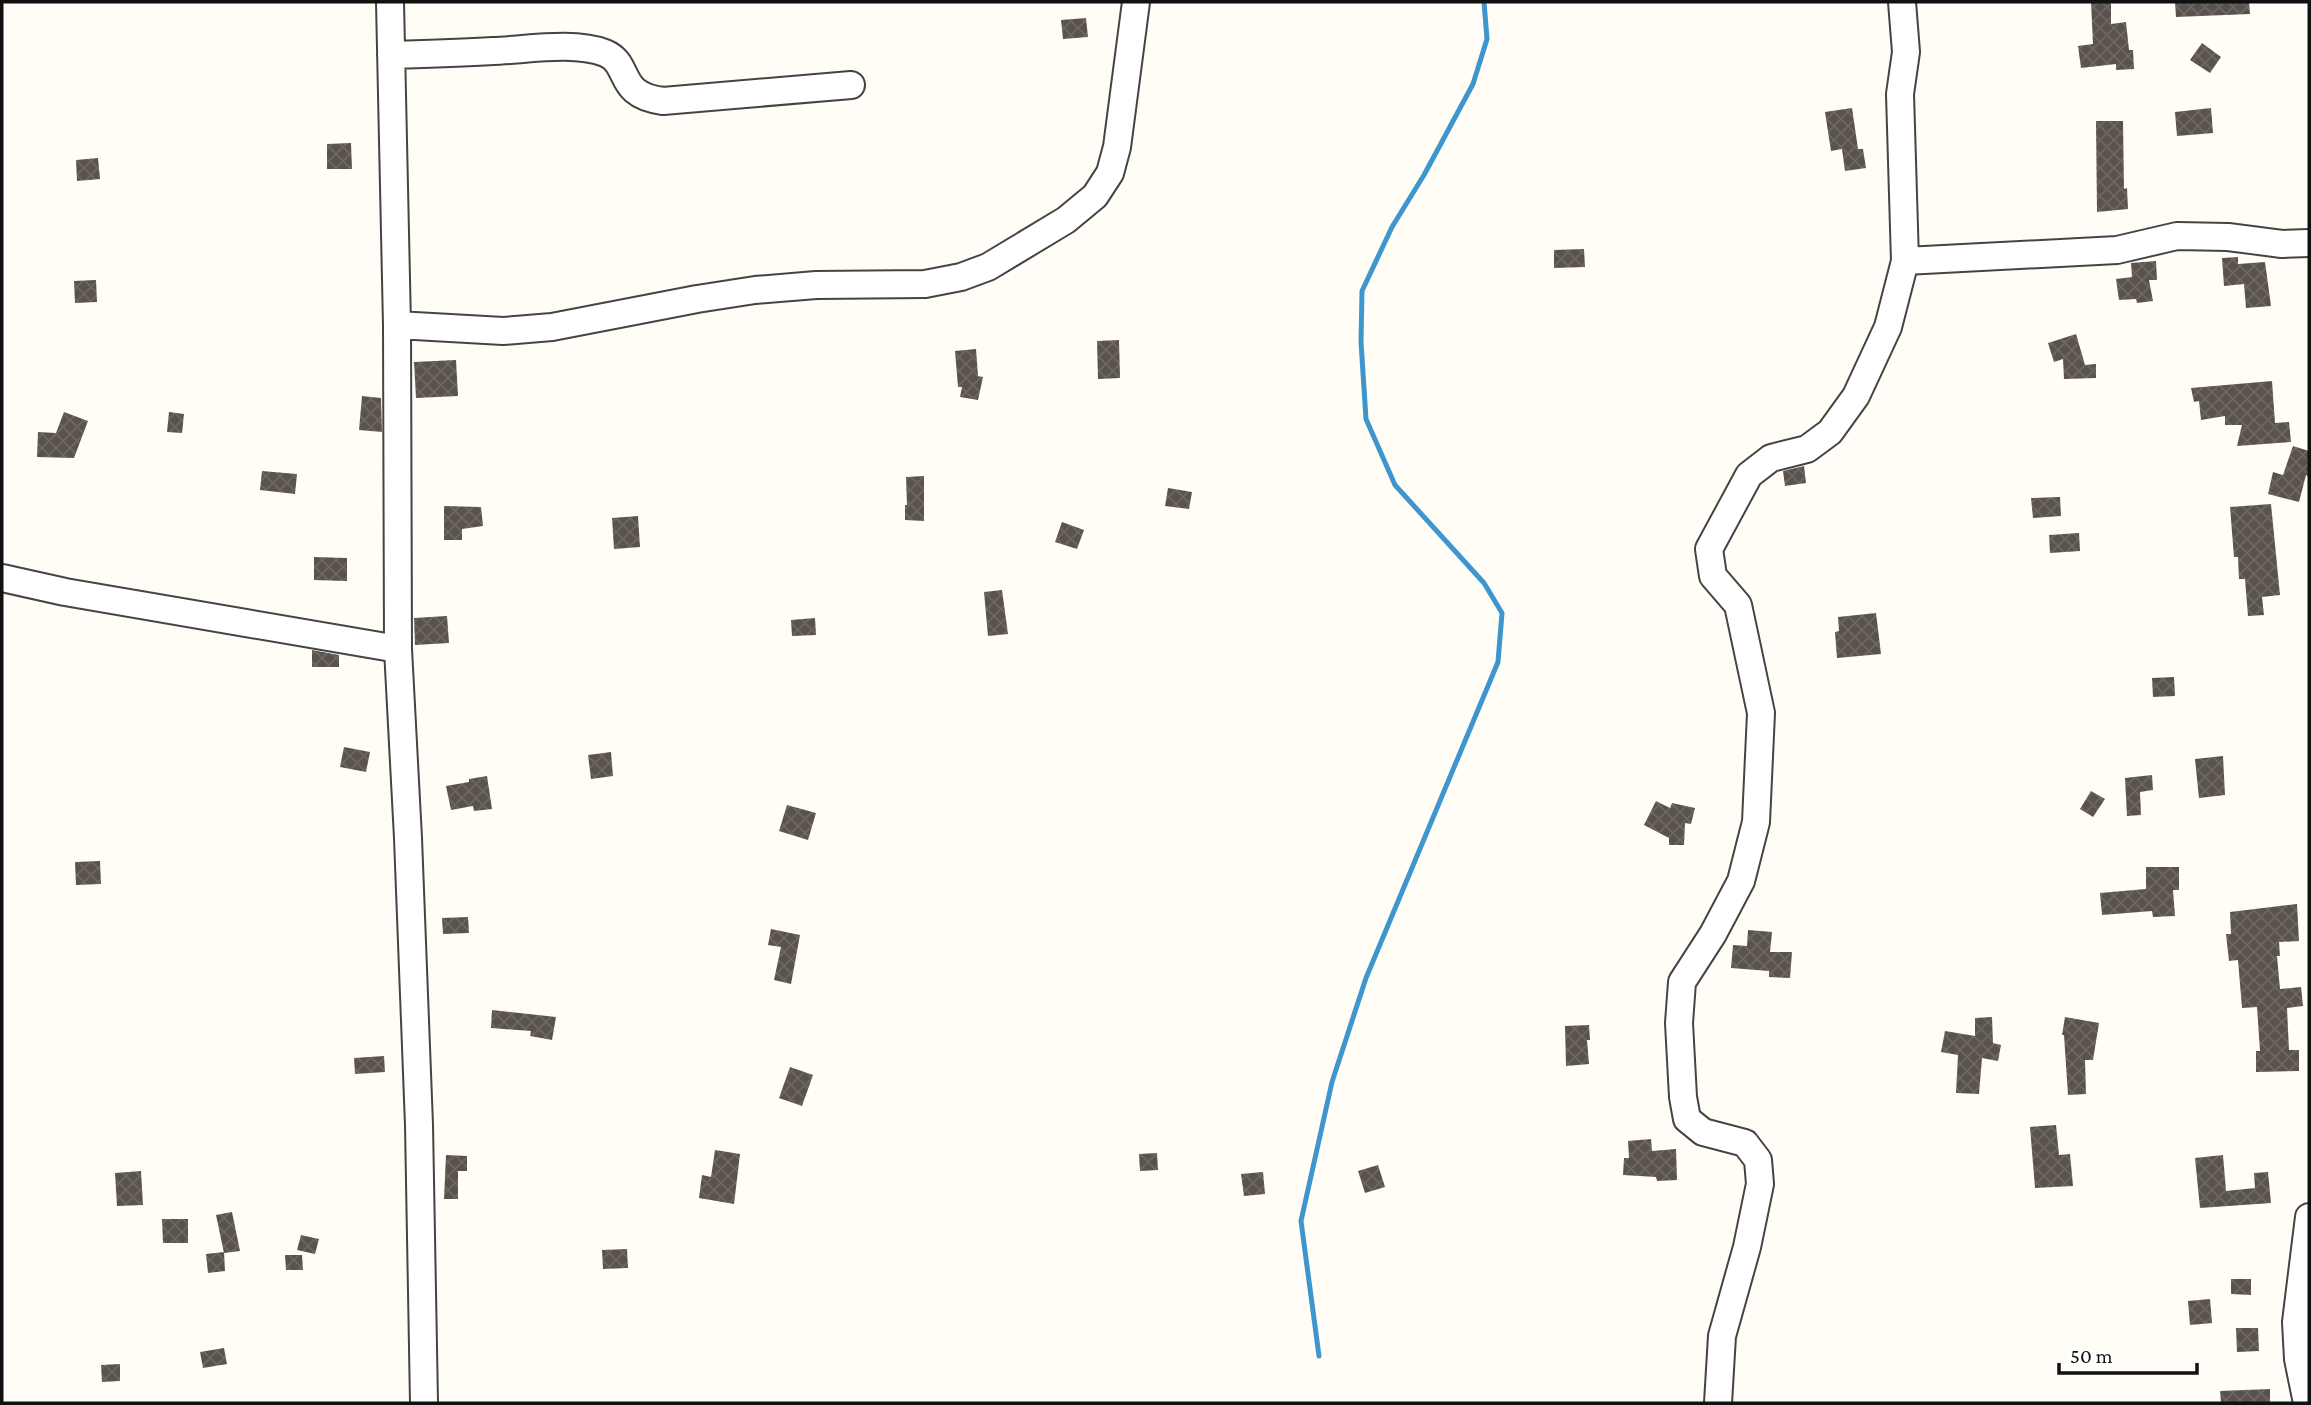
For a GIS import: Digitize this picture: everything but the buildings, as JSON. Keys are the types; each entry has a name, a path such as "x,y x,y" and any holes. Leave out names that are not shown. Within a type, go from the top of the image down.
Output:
{"street":[{"path":"390,2 397,326 398,649 419,1125 424,1403"},
{"path":"397,326 503,331 552,327 744,292 816,285 925,284 961,277 988,267 1066,220 1095,196 1110,173 1117,147 1136,2"},
{"path":"1718,1403 1722,1336 1747,1247 1760,1184 1758,1160 1745,1143 1703,1132 1687,1119 1683,1097 1679,1023 1682,982 1713,934 1741,881 1756,822 1761,713 1738,605 1713,576 1709,549 1749,475 1771,458 1807,449 1830,432 1856,396 1888,327 1905,261 1900,94 1906,52 1902,2"},
{"path":"391,55 552,48 592,50 611,57 629,85 640,96 663,101 851,85"},
{"path":"1905,261 2116,250 2177,236 2228,237 2282,244 2309,243"},
{"path":"2,578 65,592 398,649"},
{"path":"2307,1403 2298,1360 2296,1322 2309,1217"}],"waterway":[{"path":"1319,1356 1301,1221 1332,1082 1366,978 1498,662 1502,613 1484,583 1395,485 1366,419 1361,342 1362,291 1392,227 1424,175 1473,84 1487,39 1484,2"}]}
